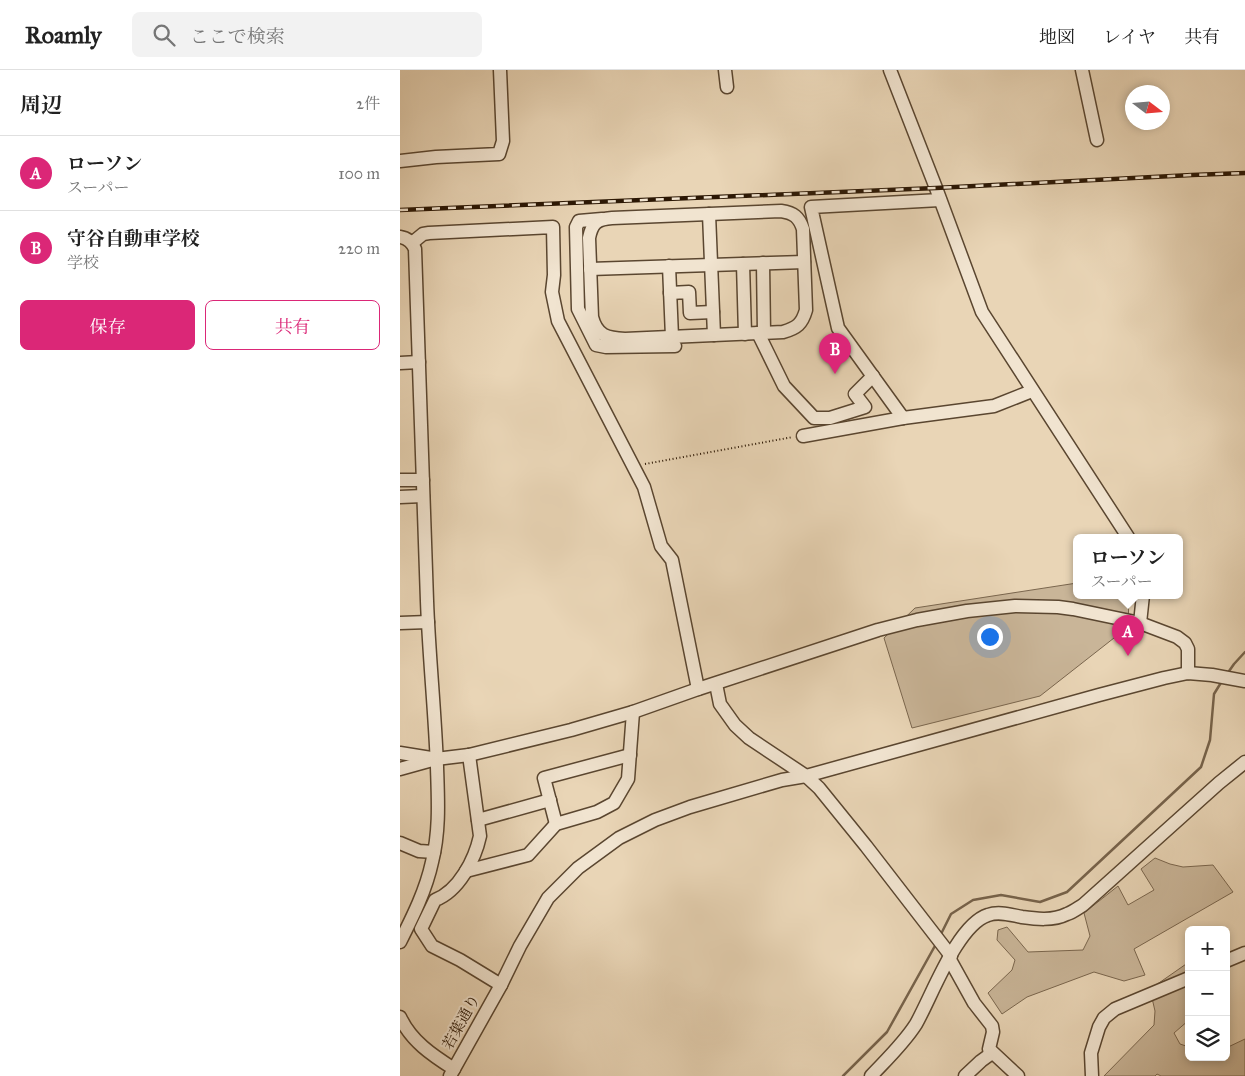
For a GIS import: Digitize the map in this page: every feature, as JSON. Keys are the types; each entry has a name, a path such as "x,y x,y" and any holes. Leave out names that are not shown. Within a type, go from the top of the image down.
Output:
{"street":[{"path":"400,161 499,154 503,141 500,70"},
{"path":"725,70 727,87"},
{"path":"890,70 982,312 1126,534"},
{"path":"1082,70 1097,140"},
{"path":"903,418 838,328 811,206 940,200"},
{"path":"782,211 791,213 801,223 803,229 806,310 803,320 793,330 783,332 714,335 674,342 606,348 596,345 578,309 576,227 579,221 604,219 782,211"},
{"path":"709,214 714,335"},
{"path":"604,219 597,222 591,229 589,238 592,317 594,323 605,336 674,342"},
{"path":"412,243 423,234 429,233 553,227 554,275 552,292 558,321 644,487 661,546 672,560 698,689"},
{"path":"400,237 407,239 415,249 428,622 438,812 437,833 429,875 421,898 400,942"},
{"path":"590,269 804,262"},
{"path":"763,263 761,333 784,386 814,418 830,418 865,407 855,394 873,376"},
{"path":"743,264 745,334"},
{"path":"669,266 674,342"},
{"path":"670,293 689,292 690,313 713,312"},
{"path":"400,363 419,362"},
{"path":"803,436 903,418 994,406 1032,391"},
{"path":"400,480 423,480"},
{"path":"400,497 424,496"},
{"path":"1140,623 1143,599"},
{"path":"400,769 436,759 469,755 571,730 633,712 878,630 917,620 967,611 1016,606 1058,607 1140,623 1177,637 1185,643 1188,648 1188,674"},
{"path":"400,623 428,622"},
{"name":"若葉通り","path":"452,1072 548,898 578,868 618,838 654,820 690,807 782,780 806,776 1099,694 1164,678 1188,674 1212,675 1245,680"},
{"path":"716,684 720,704 735,725 750,738 806,776 819,788 935,934 950,957 974,1003 992,1026 993,1032 988,1049 1018,1076"},
{"path":"466,871 528,855 559,822 597,812 614,803 628,779 633,712"},
{"path":"400,753 436,759"},
{"path":"469,755 480,836 466,871 449,892 435,900 421,929 432,946 460,960 501,985"},
{"path":"556,824 544,778 630,755"},
{"path":"871,1076 906,1038 916,1023 950,957 965,932 974,922 988,914 1004,913 1038,919 1066,915 1083,904 1245,762"},
{"path":"478,820 550,800"},
{"path":"400,844 419,851 434,852"},
{"path":"400,912 412,917"},
{"path":"1230,959 1245,953"},
{"path":"1092,1076 1091,1053 1099,1027 1104,1018 1115,1009 1185,980"},
{"path":"401,1022 412,1037 452,1072"},
{"path":"965,1076 992,1053"}],"path":[{"path":"634,467 803,436"}],"shaded area":[{"path":"1073,584 1073,599 1129,599 1128,627 1040,696 912,728 884,638 915,608"},
{"path":"1155,858 1183,867 1213,865 1233,892 1134,949 1145,975 1124,981 1094,972 1027,997 1002,1014 988,993 1012,970 1015,960 997,940 998,930 1007,927 1028,952 1083,950 1090,936 1084,913 1118,886 1128,905 1154,890 1141,869"},
{"path":"1185,965 1185,1023 1174,1033 1180,1044 1185,1046 1185,1061 1230,1061 1230,1046 1245,1039 1245,1076 1161,1076 1157,1074 1155,1076 1104,1076 1154,1025 1155,1011 1152,998 1156,985"}],"waterway":[{"path":"1227,674 1245,652"},
{"path":"941,934 951,914 973,900 1001,895 1040,902 1067,892 1201,767 1210,740 1214,694 1222,681"},
{"path":"843,1076 887,1032 936,944"}],"railway":[{"path":"400,210 1245,173"}],"place":[{"name":"守谷自動車学校","path":"835,374"},
{"name":"ローソン","path":"1128,656"}]}
